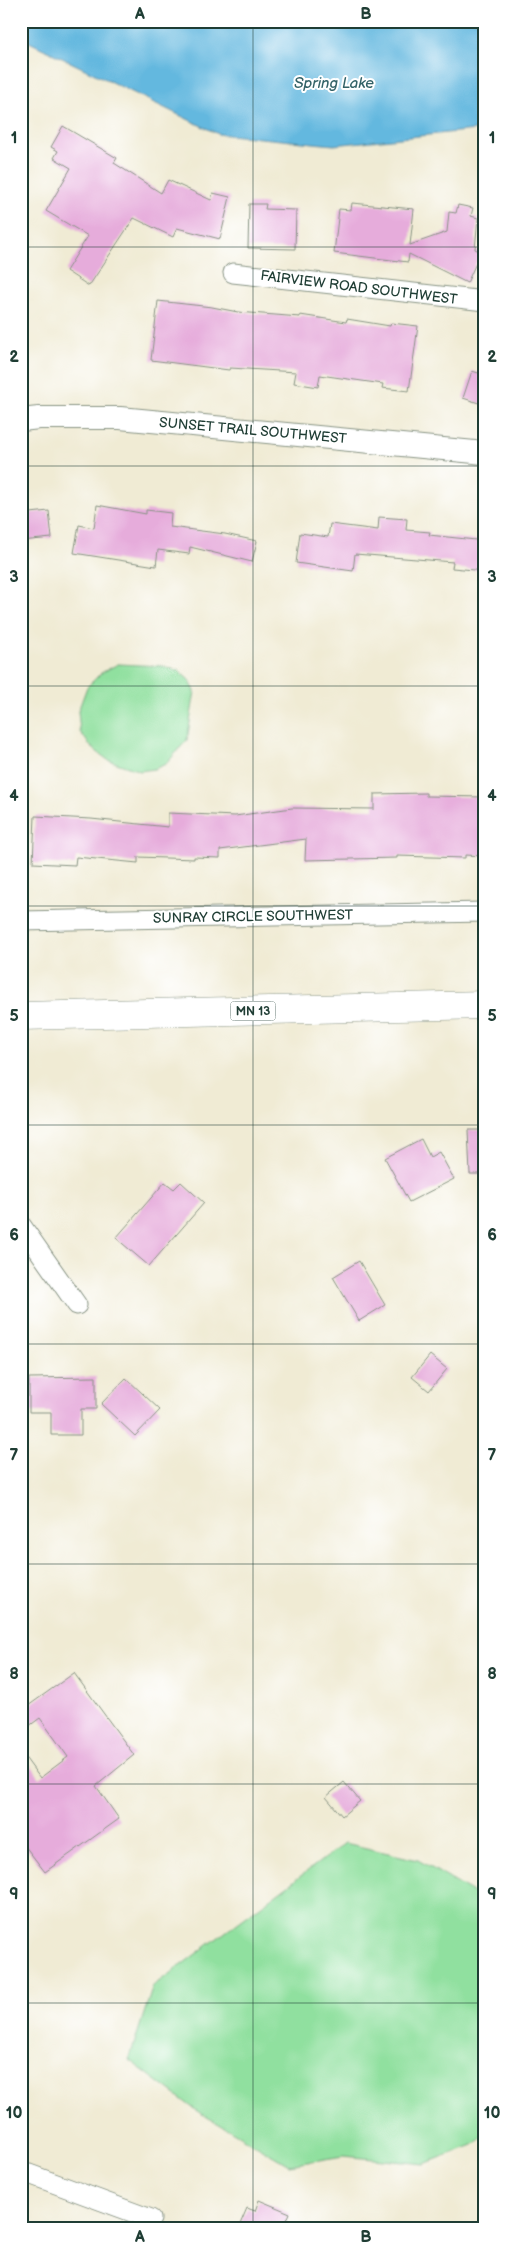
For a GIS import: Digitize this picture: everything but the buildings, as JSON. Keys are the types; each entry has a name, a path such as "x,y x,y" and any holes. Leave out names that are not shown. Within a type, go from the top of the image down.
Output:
{"main road":[{"name":"MN 13","path":"21,1016 485,1005"}],"street":[{"name":"FAIRVIEW ROAD SOUTHWEST","path":"233,272 485,302"},
{"name":"SUNSET TRAIL SOUTHWEST","path":"21,420 39,418 120,418 485,453"},
{"name":"SUNRAY CIRCLE SOUTHWEST","path":"21,921 485,912"},
{"path":"21,1225 77,1305"},
{"path":"21,2171 151,2219"}],"green space":[{"path":"118,664 162,666 179,671 189,680 195,691 187,740 166,764 154,769 140,771 108,760 92,748 80,732 78,711 87,687 101,673"},
{"path":"345,1843 418,1860 485,1900 485,2135 473,2145 424,2164 343,2156 289,2165 197,2111 129,2060 153,1986"}],"water":[{"name":"Spring Lake","path":"21,21 485,21 485,129 334,145 218,134 21,38"}]}
